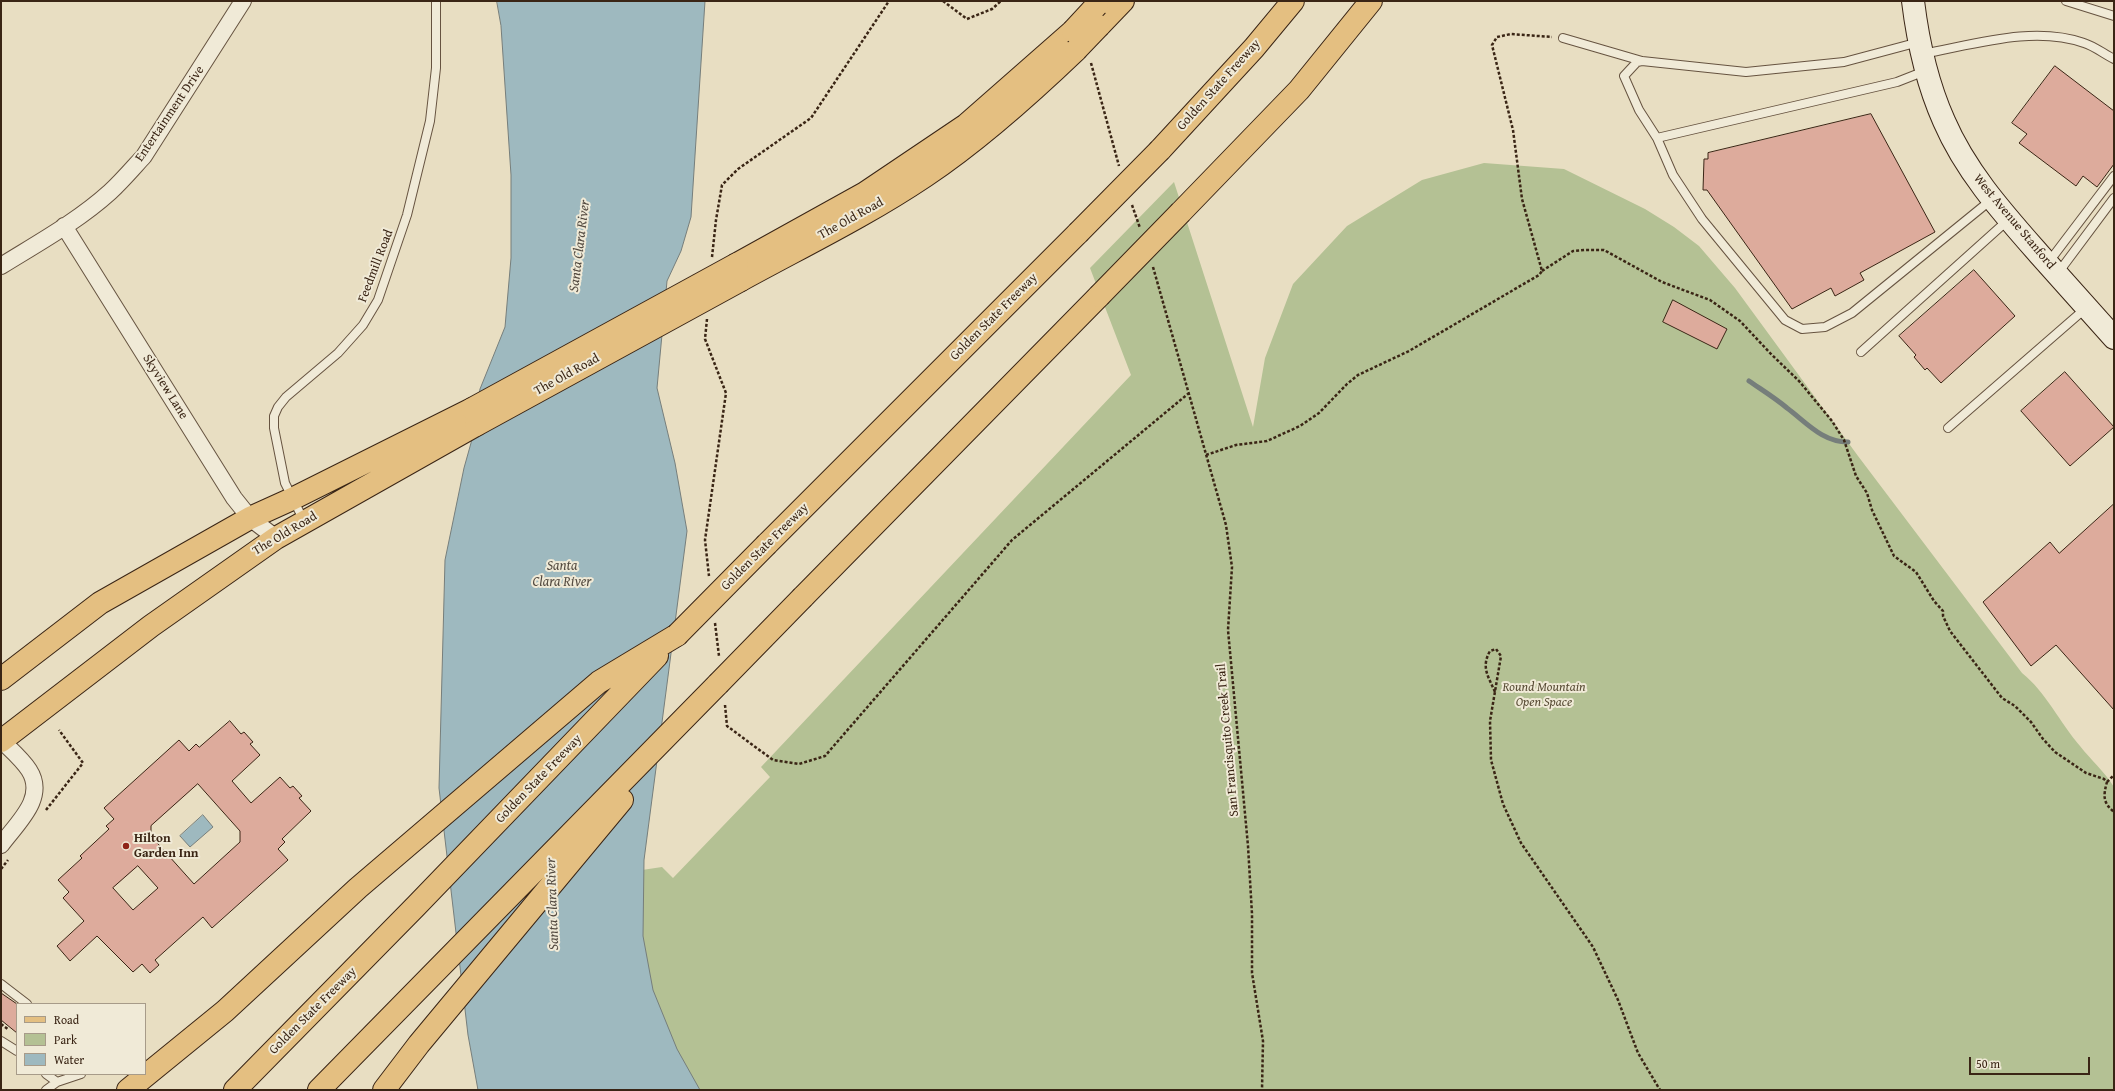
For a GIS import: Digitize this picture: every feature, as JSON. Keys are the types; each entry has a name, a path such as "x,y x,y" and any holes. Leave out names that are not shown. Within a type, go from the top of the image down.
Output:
{"main road":[{"name":"The Old Road","path":"1,740 151,626 276,538 474,417 739,272 871,209 925,176 964,147 1041,84 1080,48 1099,11 1123,1"},
{"name":"Golden State Freeway","path":"235,1090 416,906 677,635 1160,150 1248,54 1293,1"},
{"path":"318,1090 1099,296 1299,90 1371,1"},
{"name":"The Old Road","path":"1,679 100,603 250,518 474,417"},
{"path":"128,1090 225,1011 391,859 599,682 677,635"},
{"path":"384,1090 420,1044 718,684"}],"street":[{"name":"Entertainment Drive","path":"1,266 64,226 109,193 144,156 243,1"},
{"name":"West Avenue Stanford","path":"1913,1 1922,56 1935,99 1952,137 1968,166 2008,219 2114,338"},
{"name":"Skyview Lane","path":"64,226 230,491 250,518 276,538"},
{"path":"1,740 28,768 34,780 36,793 31,806 1,845"}],"lane":[{"name":"Feedmill Road","path":"304,522 285,483 274,428 274,416 278,407 286,397 338,353 364,325 378,300 407,215 430,121 436,68 436,1"},
{"path":"2066,1 2114,16"},
{"path":"1563,38 1642,61 1746,72 1922,56 2012,38 2049,36 2084,43 2114,59"},
{"path":"1657,138 1896,82 1922,56"},
{"path":"1642,61 1637,62 1624,76 1639,110 1657,138 1673,175 1702,219 1759,290 1785,320 1802,329 1825,327 1852,312 1992,199"},
{"path":"2053,269 2114,176"},
{"path":"2053,269 2114,198"},
{"path":"1861,352 2008,219"},
{"path":"1948,428 2087,308"},
{"path":"1,984 25,1003"},
{"path":"1,1041 16,1050"},
{"path":"46,1090 56,1078 75,1075"}],"path":[{"path":"943,1 967,19 992,9 1001,1"},
{"path":"1542,271 1522,199 1513,130 1492,45 1497,37 1511,34 1563,38"},
{"path":"1080,48 1112,145"},
{"path":"1206,455 1236,445 1267,441 1300,426 1318,413 1358,375 1409,352 1539,275 1542,271 1573,252 1585,250 1604,250 1662,282 1710,300 1740,321 1799,381 1832,421 1844,440 1856,476 1867,493 1874,515 1894,556 1910,567 1923,580 1934,601 1943,611 1943,616 1950,631 1974,663 1997,689 2002,698 2015,706 2031,722 2042,739 2055,752 2086,773 2104,779 2106,782"},
{"name":"San Francisquito Creek Trail","path":"1189,394 1226,525 1232,567 1228,630 1248,846 1252,914 1252,973 1263,1041 1262,1090"},
{"path":"1495,692 1487,674 1484,661 1490,651 1496,648 1501,656 1495,692 1490,721 1491,760 1504,804 1521,843 1593,947 1618,1000 1638,1053 1660,1090"},
{"path":"2114,775 2106,782 2104,800 2106,805 2114,812"}],"green space":[{"name":"Round Mountain Open Space","path":"1484,163 1564,169 1645,209 1674,227 1699,246 1735,288 1858,456 2022,673 2046,698 2073,737 2110,781 2114,787 2114,1090 476,1090 518,1048 622,873 662,867 673,878 770,777 761,767 1131,375 1090,268 1174,182 1253,427 1265,358 1293,284 1347,226 1422,180"}],"water":[{"name":"Santa Clara River","path":"497,1 705,1 691,217 681,251 667,281 657,388 675,463 687,531 644,860 643,936 653,990 677,1049 700,1090 478,1090 468,1035 439,788 445,560 464,468 471,443 480,389 505,327 511,258 511,175 501,26"},
{"path":"203,815 213,827 190,847 180,836"}],"building":[{"path":"2055,66 2114,111 2114,164 2097,187 2083,176 2076,186 2019,143 2027,134 2012,123"},
{"path":"1871,114 1935,232 1860,273 1864,280 1835,296 1831,288 1792,309 1707,190 1703,190 1704,159 1708,159 1708,153"},
{"path":"1974,270 2015,316 1941,383 1927,368 1925,370 1914,357 1916,355 1899,336"},
{"path":"1673,300 1727,329 1717,349 1663,322"},
{"path":"2065,372 2114,427 2070,466 2021,411"},
{"path":"2114,504 2114,710 2056,645 2031,666 1983,602 2050,542 2059,553"},
{"name":"Hilton Garden Inn","path":"230,721 241,734 244,732 253,742 250,744 260,755 232,781 251,803 280,777 290,788 293,786 302,796 299,798 311,811 282,839 285,842 278,849 288,860 212,928 203,917 155,960 159,965 150,973 142,964 133,972 97,936 70,961 57,946 84,921 63,898 69,892 58,880 82,858 80,856 109,829 106,826 114,819 104,808 179,740 189,751 196,744 199,747","holes":["198,784 240,831 240,842 194,884 151,836 151,826","138,866 158,888 133,910 113,888"]},
{"path":"1,993 16,1003 16,1032 1,1020"}],"waterway":[{"path":"1749,381 1822,435 1830,439 1848,442"}],"place":[{"name":"Hilton Garden Inn","path":"126,846"}]}
